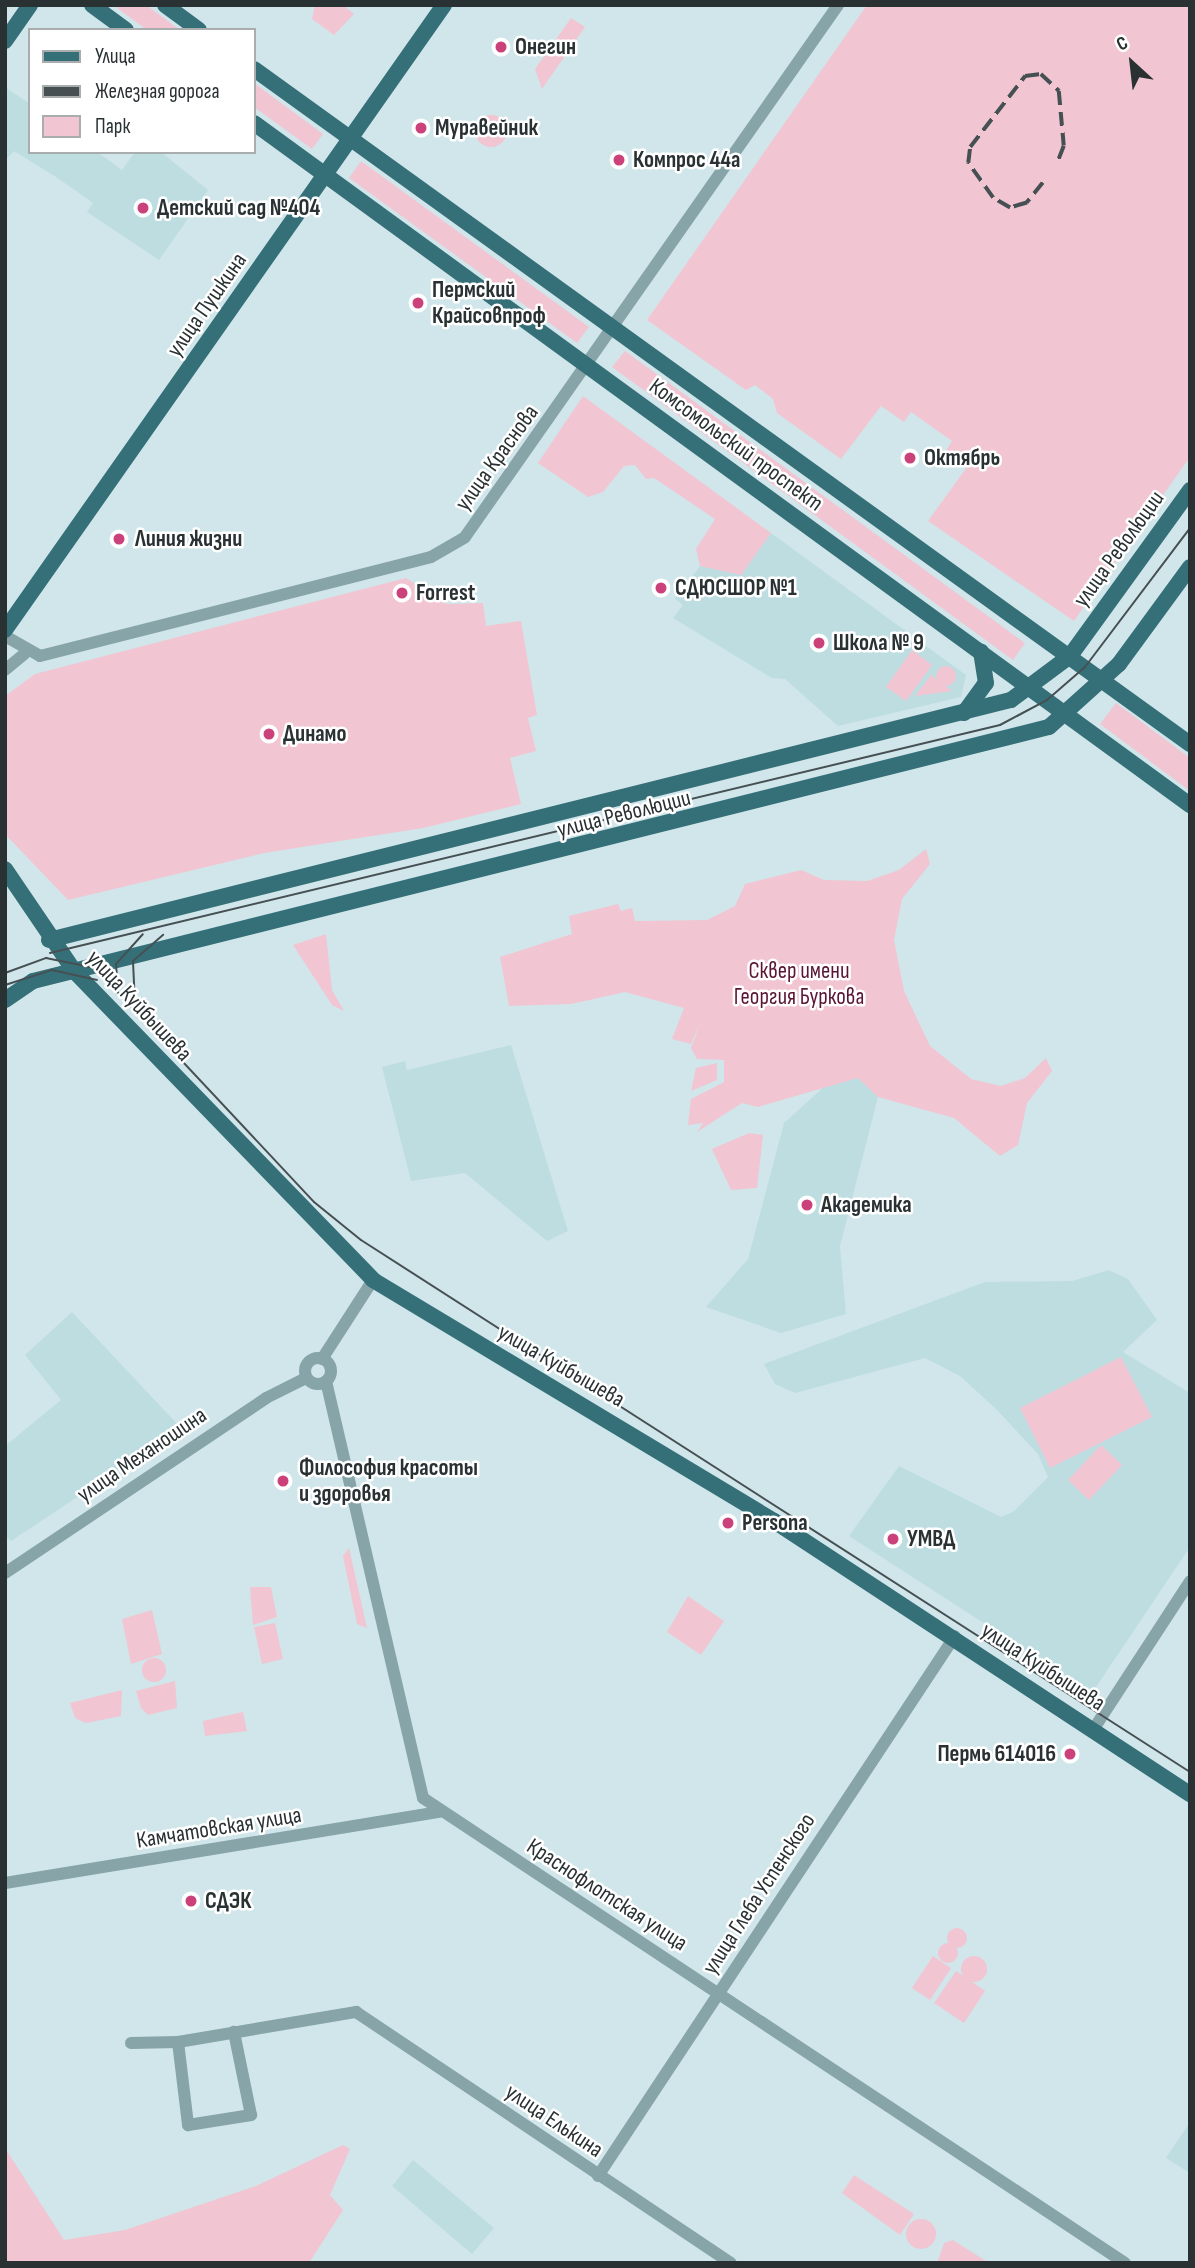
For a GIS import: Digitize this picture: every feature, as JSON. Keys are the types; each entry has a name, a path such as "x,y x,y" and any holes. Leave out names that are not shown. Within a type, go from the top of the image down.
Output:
{"main road":[{"path":"5,41 30,5"},
{"path":"92,5 123,28"},
{"path":"165,5 196,28"},
{"name":"улица Пушкина","path":"5,630 444,5"},
{"name":"Комсомольский проспект","path":"256,70 1190,744"},
{"name":"Комсомольский проспект","path":"256,124 1190,805"},
{"name":"улица Революции","path":"49,940 962,715 1033,689 1070,656 1190,490"},
{"name":"улица Революции","path":"5,1000 33,981 947,757 1049,727 1102,679 1190,567"},
{"path":"962,715 986,683 981,651"},
{"name":"улица Куйбышева","path":"5,869 49,940 75,972 373,1280 955,1636 1095,1727 1190,1794"}],"street":[{"name":"улица Краснова","path":"25,653 40,656 203,616 452,547 478,522 838,5"},
{"path":"5,636 25,653 5,670"},
{"name":"улица Механошина","path":"5,1573 265,1398 306,1378 306,1364 322,1359 373,1280"},
{"path":"306,1378 326,1381 331,1369 322,1359"},
{"name":"Краснофлотская улица","path":"326,1381 418,1787 439,1812 720,1992 1125,2263"},
{"path":"1095,1727 1190,1581"},
{"name":"улица Глеба Успенского","path":"598,2176 955,1636"},
{"name":"Камчатовская улица","path":"5,1883 439,1812"},
{"name":"улица Елькина","path":"234,2032 356,2012 731,2263"},
{"path":"131,2043 178,2042 234,2032 251,2115 188,2125 178,2042"}],"shaded area":[{"name":"Детский сад №404","path":"5,87 28,103 28,154 100,154 122,170 134,154 163,154 208,190 159,260 87,212 93,203 56,177 14,151 5,161"},
{"name":"Школа № 9","path":"771,533 966,675 961,697 838,726 785,679 772,678 673,618 683,605 675,599 700,566 741,575"},
{"path":"511,1045 568,1231 547,1241 465,1173 411,1181 382,1067 405,1061 407,1070"},
{"name":"Академика","path":"858,1078 878,1097 840,1246 846,1314 781,1333 706,1307 748,1259 784,1123 826,1085"},
{"path":"1109,1270 1128,1279 1157,1320 1123,1352 1190,1393 1190,1547 1092,1693 849,1536 899,1466 1001,1517 1013,1512 1048,1477 1038,1454 996,1409 960,1376 925,1358 795,1393 775,1384 764,1364 985,1282 1072,1281"},
{"path":"72,1312 181,1428 11,1541 5,1535 5,1446 61,1400 25,1355"},
{"path":"1190,2122 1190,2173 1166,2158"},
{"path":"413,2160 494,2228 472,2254 392,2186"}],"green space":[{"path":"113,5 146,5 177,28 144,28"},
{"path":"315,5 343,5 354,14 334,35 312,19"},
{"path":"867,5 1190,5 1190,457 1074,621 928,521 967,467 945,452 952,441 911,412 904,422 881,406 841,459 777,413 773,399 755,385 746,390 647,320"},
{"path":"571,18 585,27 542,89 535,69"},
{"path":"256,84 323,134 312,149 256,108"},
{"path":"491,115 502,120 507,131 502,142 491,147 480,142 475,131 480,120"},
{"path":"361,161 589,327 577,343 349,178"},
{"path":"625,351 1025,643 1013,660 612,367"},
{"path":"583,396 771,533 741,575 700,566 696,549 715,519 654,478 646,479 635,465 624,466 603,492 588,497 538,463"},
{"name":"Динамо","path":"406,578 447,604 483,603 486,626 521,621 537,715 528,718 536,751 510,758 521,804 423,828 264,853 68,900 5,834 5,696 35,674"},
{"path":"912,650 932,665 906,701 886,687"},
{"path":"946,666 953,669 956,676 953,683 946,686 939,683 936,676 939,669"},
{"path":"931,675 952,691 915,696"},
{"path":"1116,703 1190,758 1190,791 1100,724"},
{"name":"Сквер имени Георгия Буркова","path":"926,849 930,864 902,899 894,940 904,991 930,1046 971,1079 1001,1086 1025,1078 1046,1058 1052,1071 1027,1103 1018,1145 1000,1156 954,1118 878,1097 858,1078 758,1107 742,1103 697,1132 703,1123 688,1125 691,1099 724,1082 724,1060 697,1059 691,1048 701,1021 691,1044 672,1039 684,1008 625,992 571,1004 509,1006 500,957 572,934 569,916 618,904 621,911 632,908 635,921 707,920 735,906 745,884 801,870 824,880 867,881 899,870"},
{"path":"326,934 332,990 344,1011 332,1005 293,945"},
{"path":"717,1063 717,1080 691,1091 696,1068"},
{"path":"749,1133 763,1135 757,1188 731,1190 712,1149"},
{"path":"1121,1357 1152,1417 1050,1468 1020,1408"},
{"path":"1101,1445 1122,1465 1089,1500 1068,1480"},
{"path":"349,1548 367,1628 357,1624 343,1556"},
{"path":"250,1587 271,1587 277,1617 253,1625"},
{"path":"688,1596 724,1621 701,1655 667,1632"},
{"path":"152,1610 162,1654 131,1664 122,1619"},
{"path":"275,1623 283,1659 262,1664 254,1627"},
{"path":"154,1658 165,1665 166,1670 159,1681 154,1682 143,1675 142,1670 149,1659"},
{"path":"175,1681 177,1708 148,1715 141,1708 136,1691"},
{"path":"122,1690 121,1716 86,1723 75,1718 70,1703"},
{"path":"243,1712 247,1731 205,1736 203,1721"},
{"path":"957,1928 964,1931 967,1938 964,1945 957,1948 950,1945 947,1938 950,1931"},
{"path":"944,1943 952,1943 958,1953 952,1963 944,1963 938,1957 938,1949"},
{"path":"933,1956 951,1968 930,2000 912,1988"},
{"path":"974,1956 983,1960 987,1969 983,1978 974,1982 965,1978 961,1969 965,1960"},
{"path":"956,1971 985,1991 964,2023 934,2003"},
{"path":"343,2145 350,2149 330,2195 343,2210 309,2263 5,2263 5,2148 64,2240 125,2230 256,2186"},
{"path":"854,2175 914,2214 900,2235 842,2193"},
{"path":"921,2219 931,2224 936,2234 931,2244 921,2249 911,2244 906,2234 911,2224"},
{"path":"953,2240 989,2263 937,2263 944,2243"}],"tram line":[{"path":"50,953 1000,725 1047,700 1085,667 1190,528"},
{"path":"118,988 116,964 143,934"},
{"path":"135,1004 133,961 163,935"},
{"path":"5,973 46,958 95,968 314,1202 361,1240 1190,1772"},
{"path":"5,985 52,970 97,980"}],"railway":[{"path":"1043,183 1027,203 1010,208 993,198 968,163 970,147 1025,76 1041,74 1059,91 1064,146 1057,164"}],"place":[{"name":"Онегин","path":"501,47"},
{"name":"Муравейник","path":"421,128"},
{"name":"Компрос 44а","path":"619,160"},
{"name":"Детский сад №404","path":"143,208"},
{"name":"Пермский Крайсовпроф","path":"418,303"},
{"name":"Октябрь","path":"910,458"},
{"name":"Линия жизни","path":"119,539"},
{"name":"СДЮСШОР №1","path":"661,588"},
{"name":"Forrest","path":"402,593"},
{"name":"Школа № 9","path":"819,643"},
{"name":"Динамо","path":"269,734"},
{"name":"Академика","path":"807,1205"},
{"name":"Философия красоты и здоровья","path":"283,1481"},
{"name":"Persona","path":"728,1523"},
{"name":"УМВД","path":"893,1539"},
{"name":"Пермь 614016","path":"1070,1754"},
{"name":"СДЭК","path":"191,1901"}]}
